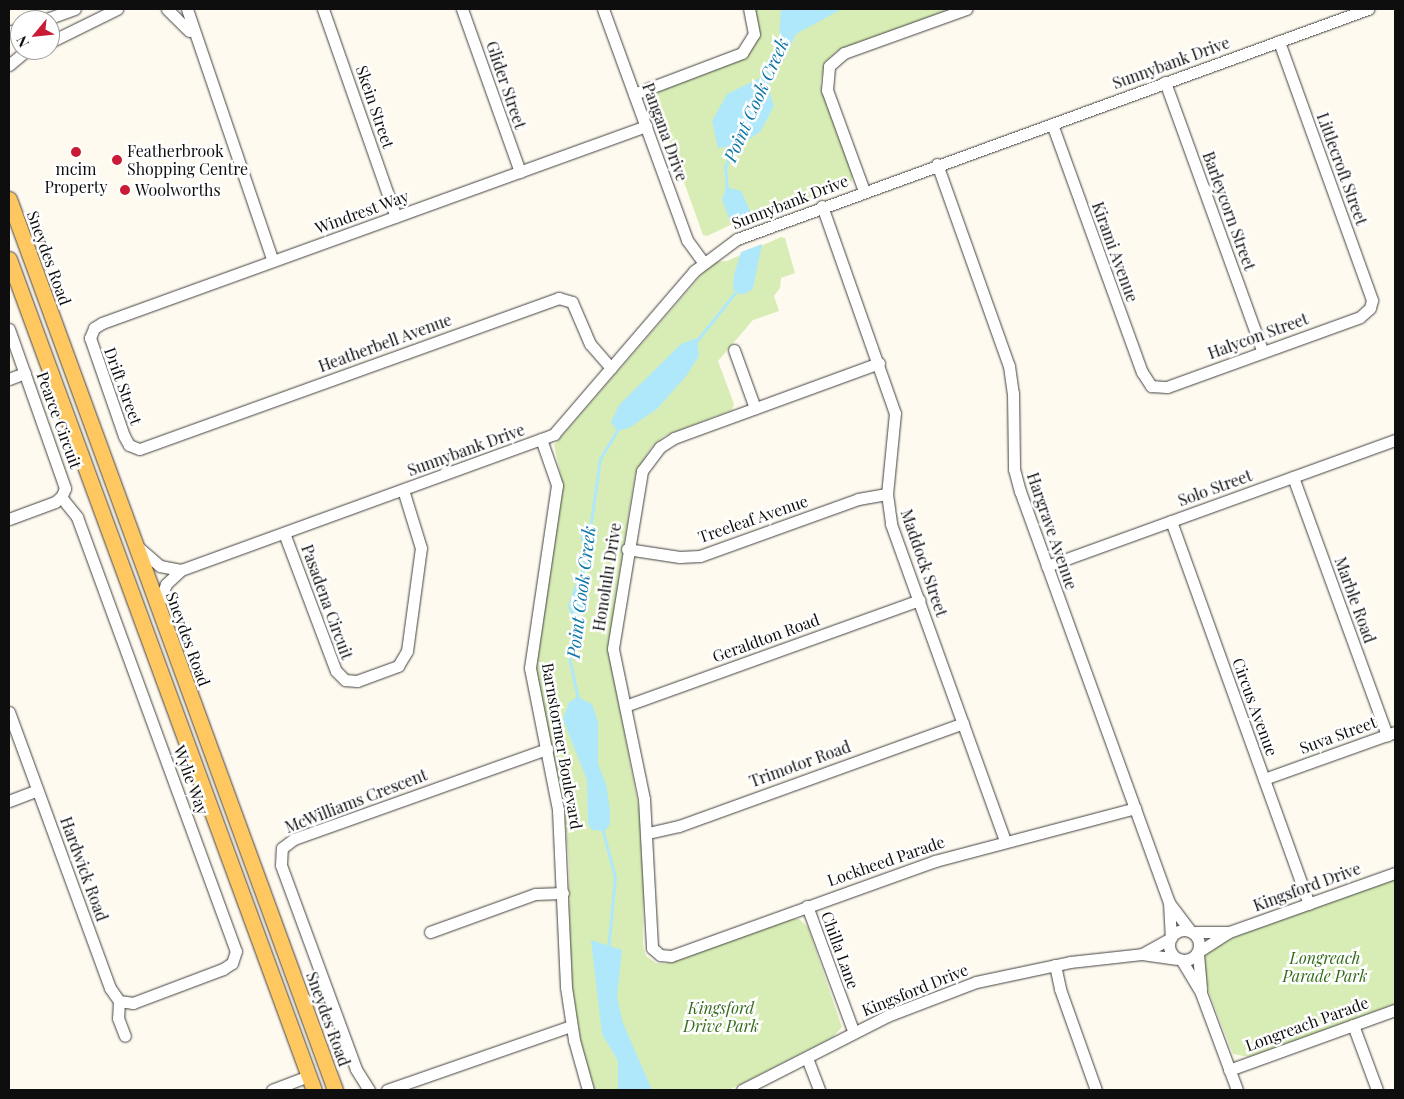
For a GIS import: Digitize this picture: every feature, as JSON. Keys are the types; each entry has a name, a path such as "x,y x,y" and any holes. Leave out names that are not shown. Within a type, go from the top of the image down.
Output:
{"main road":[{"name":"Sneydes Road","path":"9,199 335,1090"},
{"path":"9,259 312,1087 330,1075"},
{"path":"31,260 24,282 32,322"}],"street":[{"path":"60,14 75,9"},
{"path":"60,37 117,9"},
{"path":"167,9 182,21 194,38"},
{"path":"187,9 194,38 273,261"},
{"name":"Skein Street","path":"323,9 396,217"},
{"name":"Glider Street","path":"462,9 520,172"},
{"name":"Pangana Drive","path":"603,9 687,240 703,262"},
{"path":"634,94 742,53 754,34 749,9"},
{"path":"864,191 827,90 829,66 844,54 966,9"},
{"name":"Sunnybank Drive","path":"158,606 166,584 181,570 542,439 563,425 703,262 741,237 937,164 1368,9"},
{"name":"Littlecroft Street","path":"1279,41 1370,293 1370,308"},
{"name":"Barleycorn Street","path":"1165,82 1263,352"},
{"name":"Kirami Avenue","path":"1052,124 1142,372 1154,388"},
{"name":"Windrest Way","path":"92,331 102,324 646,126"},
{"name":"Hargrave Avenue","path":"937,164 1009,366 1013,394 1014,469 1047,566 1169,902 1191,932"},
{"name":"Maddock Street","path":"822,206 893,404 896,424 887,494 891,524 1005,840"},
{"name":"Heatherbell Avenue","path":"135,448 559,298 572,302 590,344 611,368"},
{"name":"Halycon Street","path":"1154,388 1167,387 1360,317 1370,308"},
{"name":"Pearce Circuit","path":"9,329 63,479 61,497"},
{"name":"Drift Street","path":"92,331 90,343 114,410 126,441 135,448"},
{"path":"734,350 755,408"},
{"name":"Honolulu Drive","path":"654,951 649,933 648,833 641,780 613,643 640,478 656,452 682,434 879,363"},
{"path":"9,379 25,373"},
{"name":"Barnstormer Boulevard","path":"542,439 557,485 530,668 547,749 560,826 563,893 563,962 571,1026 588,1090"},
{"name":"Solo Street","path":"1047,566 1395,440"},
{"name":"Marble Road","path":"1293,477 1391,733"},
{"name":"Pasadena Circuit","path":"284,533 338,675 345,680 357,681 393,668 404,660 407,651 422,554 419,535 403,490"},
{"name":"Treeleaf Avenue","path":"627,549 679,557 700,556 868,496 887,494"},
{"path":"9,519 61,497"},
{"name":"Wylie Way","path":"61,497 77,516 236,951 232,963 223,969 132,1003 118,1001"},
{"name":"Circus Avenue","path":"1170,521 1309,904"},
{"path":"134,543 157,565 181,570"},
{"name":"Geraldton Road","path":"625,706 919,600"},
{"name":"Hardwick Road","path":"9,712 110,988 118,1001 118,1018 125,1036"},
{"name":"Trimotor Road","path":"648,833 679,826 963,723"},
{"name":"Suva Street","path":"1264,779 1391,733"},
{"name":"McWilliams Crescent","path":"369,1090 356,1069 281,865 282,848 294,839 547,749"},
{"path":"9,801 37,790"},
{"name":"Lockheed Parade","path":"654,951 663,956 675,954 807,906 1005,840 1134,808"},
{"name":"Kingsford Drive","path":"1198,953 1229,932 1395,873"},
{"path":"430,932 535,894 563,893"},
{"name":"Hargrave Avenue","path":"1169,902 1171,938"},
{"name":"Chilla Lane","path":"807,906 854,1033"},
{"path":"1201,993 1199,941 1191,932 1180,931 1171,938 1170,950 1201,993 1237,1090"},
{"name":"Kingsford Drive","path":"1191,932 1229,932"},
{"name":"Kingsford Drive","path":"1142,954 1171,938"},
{"path":"1179,960 1191,960 1198,953"},
{"name":"Kingsford Drive","path":"742,1090 854,1033 934,996 976,982 1055,965 1142,954 1179,960"},
{"path":"1055,965 1060,989 1094,1090"},
{"name":"Longreach Parade","path":"1230,1070 1395,1010"},
{"path":"1353,1025 1377,1090"},
{"path":"387,1090 571,1026"},
{"path":"807,1058 819,1090"},
{"path":"272,1090 312,1087"}],"green space":[{"path":"754,9 953,9 837,51 825,62 820,84 852,172 852,181 848,188 774,216 771,209 752,215 707,236 703,235 652,93 749,54 760,35"},
{"name":"Kingsford Drive Park","path":"781,237 785,238 795,273 781,278 780,288 774,296 779,311 753,320 718,361 734,404 732,410 664,436 651,448 635,474 608,649 640,814 644,877 643,944 646,956 656,963 665,964 788,919 799,919 808,927 842,1027 833,1037 729,1090 595,1090 581,1042 570,974 569,865 564,807 536,671 563,485 554,445 704,272 715,262 727,261"},
{"name":"Longreach Parade Park","path":"1395,879 1395,1004 1249,1057 1233,1054 1208,990 1203,959 1207,952 1237,936"}],"water":[{"path":"781,9 842,9 796,34 786,56 770,73 769,91 774,106 761,131 741,145 718,148 712,121 727,94 762,77 778,52"},
{"path":"726,187 741,191 752,215 731,223 722,200"},
{"path":"762,244 753,289 742,295 733,289 734,275 741,252"},
{"path":"697,338 699,356 687,375 657,409 629,428 617,431 611,422 619,405 681,344"},
{"path":"585,521 598,535 584,576 585,611 580,616 571,614 568,606 584,560 581,536"},
{"path":"578,697 592,704 598,722 598,764 606,784 610,810 610,824 605,831 592,830 588,824 587,780 563,719 569,702"},
{"path":"591,940 622,950 617,997 623,1023 652,1090 618,1090 618,1061 602,1034"}],"waterway":[{"name":"Point Cook Creek","path":"727,189 725,167 736,143"},
{"name":"Point Cook Creek","path":"695,343 738,289"},
{"name":"Point Cook Creek","path":"590,529 600,459 618,429"},
{"name":"Point Cook Creek","path":"575,612 569,657 578,699"},
{"name":"Point Cook Creek","path":"602,828 615,877 608,950"}],"place":[{"name":"mcim Property","path":"76,152"},
{"name":"Featherbrook Shopping Centre","path":"117,160"},
{"name":"Woolworths","path":"125,190"}]}
